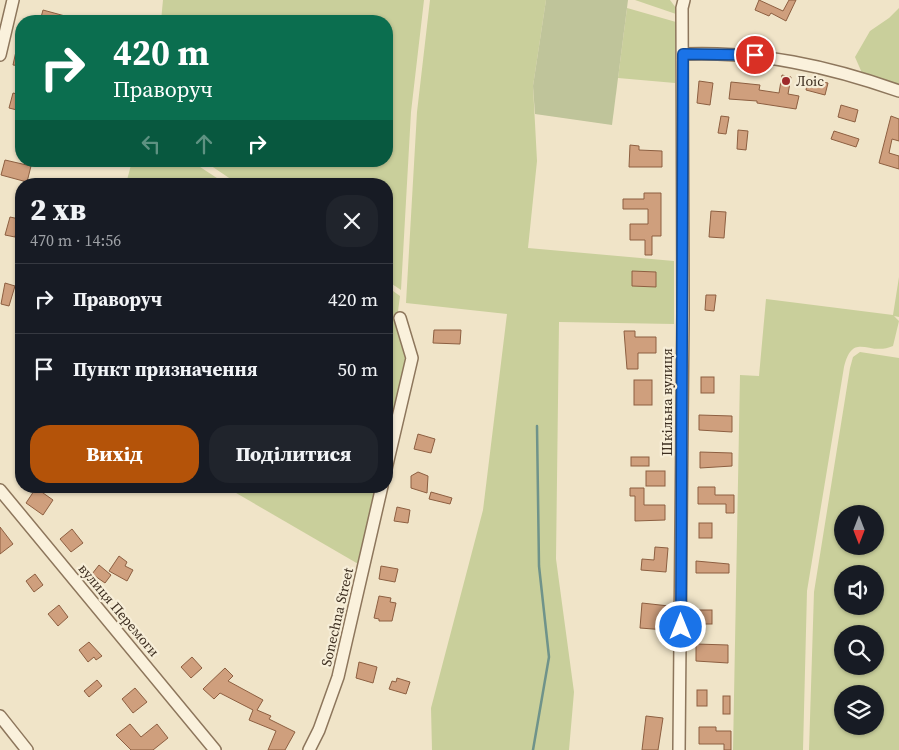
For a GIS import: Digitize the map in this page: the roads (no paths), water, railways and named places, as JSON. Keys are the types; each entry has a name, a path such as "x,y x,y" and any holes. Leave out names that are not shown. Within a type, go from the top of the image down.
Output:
{"street":[{"path":"0,55 13,0"},
{"name":"Шкільна вулиця","path":"679,750 682,8 684,0"},
{"path":"683,54 742,54 768,57 848,74 899,91"},
{"path":"393,439 412,358 400,318"},
{"name":"вулиця Перемоги","path":"0,490 215,750"},
{"name":"Sonechna Street","path":"308,750 319,730 338,677 380,493"},
{"path":"0,716 27,750"}],"waterway":[{"path":"533,750 549,657 539,566 537,426"}],"place":[{"name":"Лоіс","path":"786,81"}]}
